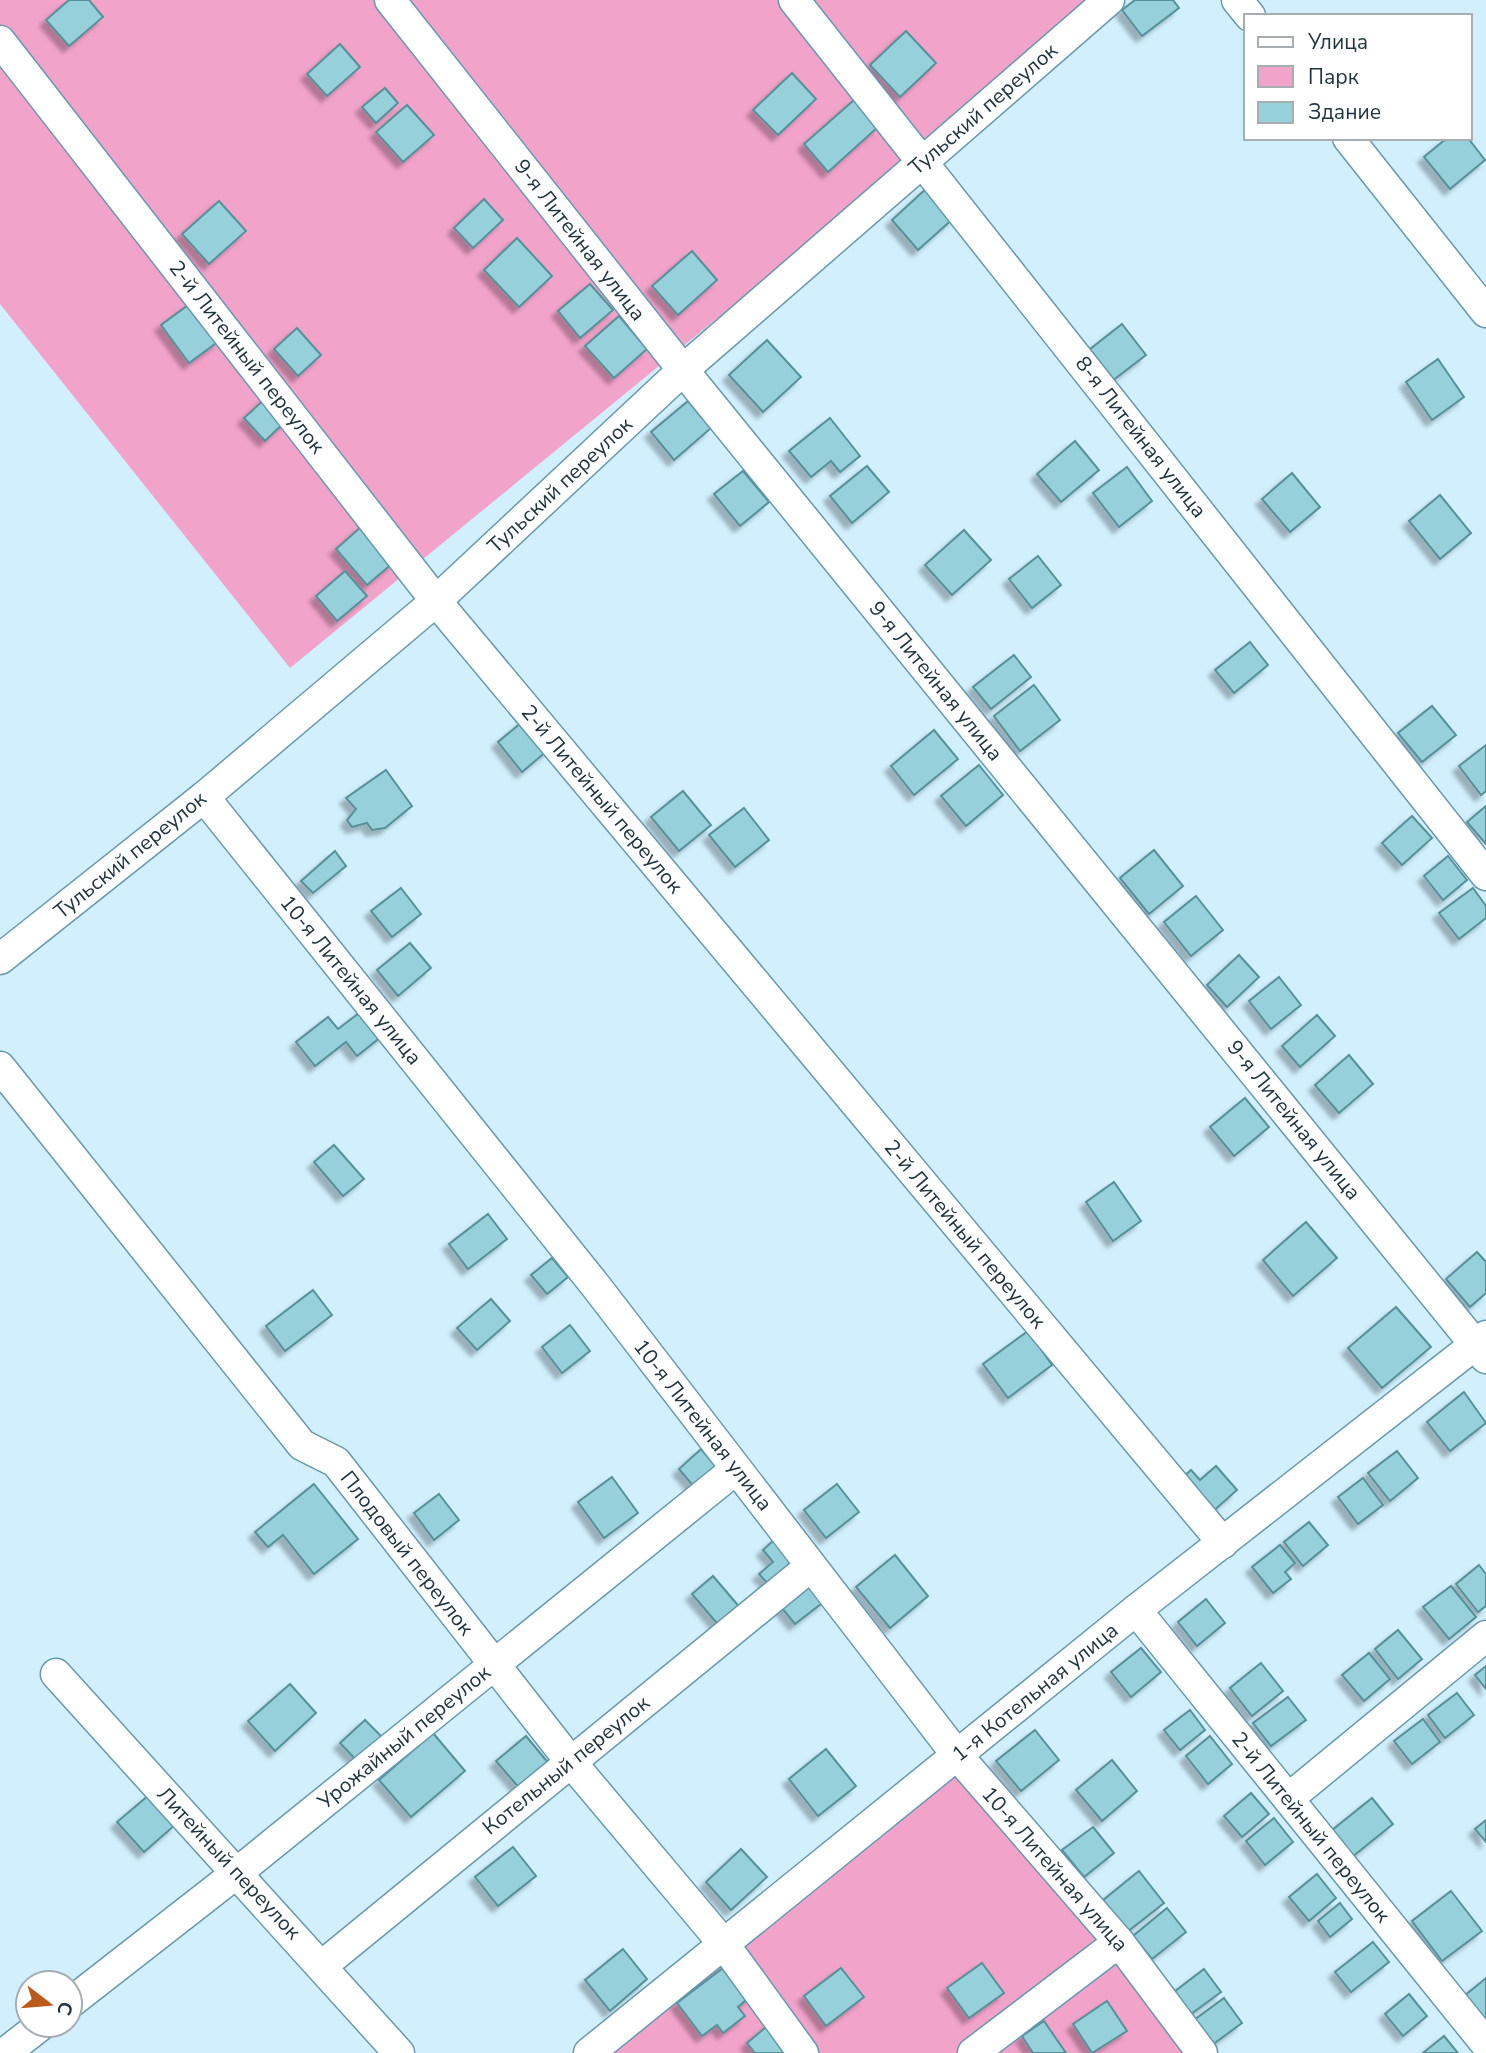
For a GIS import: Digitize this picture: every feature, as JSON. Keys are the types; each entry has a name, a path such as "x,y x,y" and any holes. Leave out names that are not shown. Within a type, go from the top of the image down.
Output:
{"street":[{"name":"9-я Литейная улица","path":"390,0 683,370 1483,1346"},
{"name":"8-я Литейная улица","path":"794,0 1486,875"},
{"name":"Тульский переулок","path":"0,959 204,797 436,601 683,370 1109,0"},
{"path":"1237,0 1248,14"},
{"name":"2-й Литейный переулок","path":"0,41 436,601 1223,1543"},
{"path":"1350,140 1486,312"},
{"name":"10-я Литейная улица","path":"204,797 596,1285 957,1755 1119,1942 1202,2053"},
{"name":"Плодовый переулок","path":"0,1067 302,1445 336,1461 570,1761 723,1943 803,2053"},
{"name":"1-я Котельная улица","path":"589,2053 1136,1610 1483,1346"},
{"name":"Урожайный переулок","path":"84,1992 238,1872 736,1469"},
{"name":"Котельный переулок","path":"323,1965 811,1566"},
{"name":"2-й Литейный переулок","path":"1136,1610 1486,2044"},
{"path":"1289,1798 1486,1636"},
{"name":"Литейный переулок","path":"56,1674 323,1965 399,2053"},
{"path":"974,2053 1119,1942"},
{"path":"5,2053 23,2039"}],"green space":[{"path":"0,0 1106,0 290,668 0,304"},
{"path":"969,1760 1186,2053 611,2053"}],"building":[{"path":"69,0 89,0 103,17 69,46 46,20"},
{"path":"1135,0 1173,0 1179,8 1142,36 1122,10"},
{"path":"906,31 936,63 900,97 870,65"},
{"path":"340,44 360,67 327,96 307,74"},
{"path":"792,73 816,99 778,135 753,110"},
{"path":"385,88 398,103 376,123 362,107"},
{"path":"854,100 878,127 828,172 804,144"},
{"path":"407,105 434,135 403,162 376,132"},
{"path":"1445,140 1470,140 1485,160 1450,189 1424,157"},
{"path":"928,187 955,217 918,250 892,220"},
{"path":"484,199 503,220 473,248 454,228"},
{"path":"219,201 246,231 209,264 182,234"},
{"path":"517,238 552,276 519,307 484,270"},
{"path":"692,251 717,280 678,315 652,286"},
{"path":"590,284 613,310 580,338 558,311"},
{"path":"191,303 219,341 189,363 161,325"},
{"path":"619,316 647,349 614,378 585,346"},
{"path":"1122,324 1146,355 1112,381 1089,350"},
{"path":"297,328 321,355 298,376 274,349"},
{"path":"767,340 801,377 763,412 729,375"},
{"path":"1438,359 1464,397 1432,420 1406,382"},
{"path":"268,396 289,418 265,441 244,418"},
{"path":"688,401 711,428 674,460 651,432"},
{"path":"830,418 860,456 840,472 831,461 811,477 789,451"},
{"path":"1075,441 1099,470 1061,502 1037,474"},
{"path":"867,466 889,492 852,523 830,496"},
{"path":"1127,467 1152,501 1119,527 1093,493"},
{"path":"743,471 769,502 740,526 714,494"},
{"path":"1292,473 1320,507 1290,532 1262,499"},
{"path":"1440,495 1471,533 1440,559 1409,521"},
{"path":"362,526 394,562 367,585 336,549"},
{"path":"964,530 991,560 952,595 925,565"},
{"path":"1038,556 1061,585 1032,608 1009,579"},
{"path":"345,571 367,596 337,621 316,596"},
{"path":"1250,642 1268,665 1234,693 1215,670"},
{"path":"1014,655 1031,677 991,709 973,687"},
{"path":"1034,685 1060,720 1020,751 994,716"},
{"path":"1432,706 1456,735 1422,762 1398,733"},
{"path":"528,717 553,746 522,772 498,742"},
{"path":"934,730 958,759 914,795 891,766"},
{"path":"1486,745 1486,791 1481,795 1459,766"},
{"path":"979,765 1003,795 966,826 941,796"},
{"path":"386,770 412,806 385,828 372,830 367,823 352,827 347,820 356,809 346,798"},
{"path":"683,791 711,825 679,851 651,817"},
{"path":"1486,806 1486,844 1467,822"},
{"path":"744,808 769,840 735,867 709,835"},
{"path":"1412,816 1432,838 1402,865 1382,843"},
{"path":"1154,850 1183,886 1149,914 1120,878"},
{"path":"335,851 346,866 313,893 301,881"},
{"path":"1448,856 1467,880 1443,900 1424,876"},
{"path":"401,888 421,914 392,937 371,911"},
{"path":"1473,888 1486,906 1486,918 1459,939 1439,913"},
{"path":"1196,896 1223,930 1191,956 1164,922"},
{"path":"410,943 431,968 398,996 377,970"},
{"path":"1239,955 1259,977 1227,1007 1207,985"},
{"path":"1279,977 1301,1005 1271,1029 1249,1001"},
{"path":"367,1007 387,1032 357,1056 346,1042 315,1066 296,1042 328,1017 338,1029"},
{"path":"1317,1015 1335,1036 1300,1067 1282,1046"},
{"path":"1349,1055 1373,1084 1339,1113 1315,1085"},
{"path":"1245,1098 1269,1127 1234,1156 1210,1127"},
{"path":"334,1145 364,1179 343,1196 314,1162"},
{"path":"1114,1182 1141,1221 1113,1241 1086,1202"},
{"path":"488,1214 507,1239 468,1269 449,1244"},
{"path":"1306,1222 1337,1258 1293,1296 1263,1260"},
{"path":"1477,1252 1486,1262 1486,1293 1470,1307 1446,1279"},
{"path":"552,1258 568,1277 547,1294 531,1275"},
{"path":"313,1290 332,1315 285,1351 266,1326"},
{"path":"491,1299 510,1321 477,1350 457,1328"},
{"path":"1396,1307 1431,1347 1382,1388 1348,1348"},
{"path":"570,1325 590,1351 562,1373 542,1347"},
{"path":"1028,1331 1052,1365 1008,1398 983,1364"},
{"path":"1464,1392 1486,1423 1450,1451 1427,1422"},
{"path":"701,1449 717,1468 695,1488 679,1469"},
{"path":"1397,1451 1418,1478 1390,1501 1368,1473"},
{"path":"1216,1466 1237,1490 1211,1513 1182,1478 1191,1470 1200,1480"},
{"path":"612,1477 638,1513 604,1538 578,1502"},
{"path":"1363,1478 1383,1505 1358,1524 1338,1497"},
{"path":"314,1484 358,1539 314,1574 283,1535 268,1547 255,1532"},
{"path":"837,1484 859,1512 826,1538 804,1510"},
{"path":"439,1494 459,1520 434,1540 414,1513"},
{"path":"1309,1522 1328,1545 1303,1566 1284,1542"},
{"path":"776,1538 800,1566 773,1589 759,1574 773,1562 763,1550"},
{"path":"1280,1545 1295,1563 1285,1572 1291,1579 1273,1593 1252,1567"},
{"path":"895,1555 928,1596 890,1628 856,1587"},
{"path":"1479,1565 1486,1574 1486,1606 1478,1612 1456,1584"},
{"path":"713,1576 742,1610 721,1628 692,1594"},
{"path":"807,1577 826,1600 795,1624 777,1602"},
{"path":"1451,1586 1476,1617 1449,1639 1423,1607"},
{"path":"1206,1599 1225,1623 1197,1646 1178,1622"},
{"path":"1398,1630 1422,1659 1398,1679 1375,1649"},
{"path":"1141,1648 1161,1672 1131,1697 1111,1672"},
{"path":"1369,1653 1390,1679 1364,1701 1342,1675"},
{"path":"1261,1663 1283,1691 1252,1716 1230,1688"},
{"path":"1486,1666 1486,1689 1475,1675"},
{"path":"290,1684 316,1713 275,1751 248,1721"},
{"path":"1457,1693 1474,1715 1445,1738 1428,1715"},
{"path":"1288,1697 1306,1720 1271,1746 1253,1723"},
{"path":"1190,1710 1205,1730 1180,1750 1164,1730"},
{"path":"1423,1719 1440,1742 1412,1764 1394,1741"},
{"path":"365,1720 385,1740 360,1764 340,1743"},
{"path":"1035,1730 1059,1760 1021,1791 996,1761"},
{"path":"433,1733 465,1771 411,1817 379,1780"},
{"path":"526,1736 550,1765 521,1790 496,1761"},
{"path":"1210,1736 1232,1764 1208,1784 1186,1756"},
{"path":"826,1749 856,1786 818,1816 789,1779"},
{"path":"1112,1760 1137,1791 1102,1821 1076,1790"},
{"path":"1251,1793 1269,1814 1242,1837 1224,1816"},
{"path":"149,1795 175,1825 144,1852 117,1822"},
{"path":"1372,1798 1393,1824 1352,1857 1331,1831"},
{"path":"1274,1818 1293,1842 1265,1865 1246,1841"},
{"path":"1486,1820 1486,1842 1475,1829"},
{"path":"1093,1827 1114,1853 1084,1877 1062,1850"},
{"path":"513,1847 536,1876 498,1906 475,1877"},
{"path":"741,1849 767,1877 731,1910 706,1882"},
{"path":"1139,1871 1164,1903 1127,1932 1102,1901"},
{"path":"1317,1874 1336,1898 1309,1921 1289,1897"},
{"path":"1451,1891 1482,1931 1442,1961 1412,1921"},
{"path":"1340,1903 1352,1919 1330,1937 1318,1921"},
{"path":"1167,1908 1186,1932 1152,1959 1133,1936"},
{"path":"1373,1942 1389,1962 1351,1992 1335,1972"},
{"path":"623,1949 647,1979 610,2011 585,1980"},
{"path":"982,1963 1004,1993 969,2018 947,1988"},
{"path":"727,1965 751,1996 738,2007 745,2016 723,2033 717,2025 702,2036 677,2003"},
{"path":"841,1968 864,1997 826,2026 804,1996"},
{"path":"1204,1969 1221,1992 1191,2014 1174,1992"},
{"path":"1486,1978 1486,2025 1463,1997"},
{"path":"1409,1994 1427,2016 1403,2036 1385,2014"},
{"path":"1224,1998 1242,2023 1212,2045 1194,2020"},
{"path":"1107,2001 1127,2031 1092,2053 1073,2024"},
{"path":"1044,2021 1066,2053 1033,2053 1022,2036"},
{"path":"772,2022 787,2053 755,2053 747,2043"},
{"path":"1444,2036 1458,2053 1423,2053"}]}
